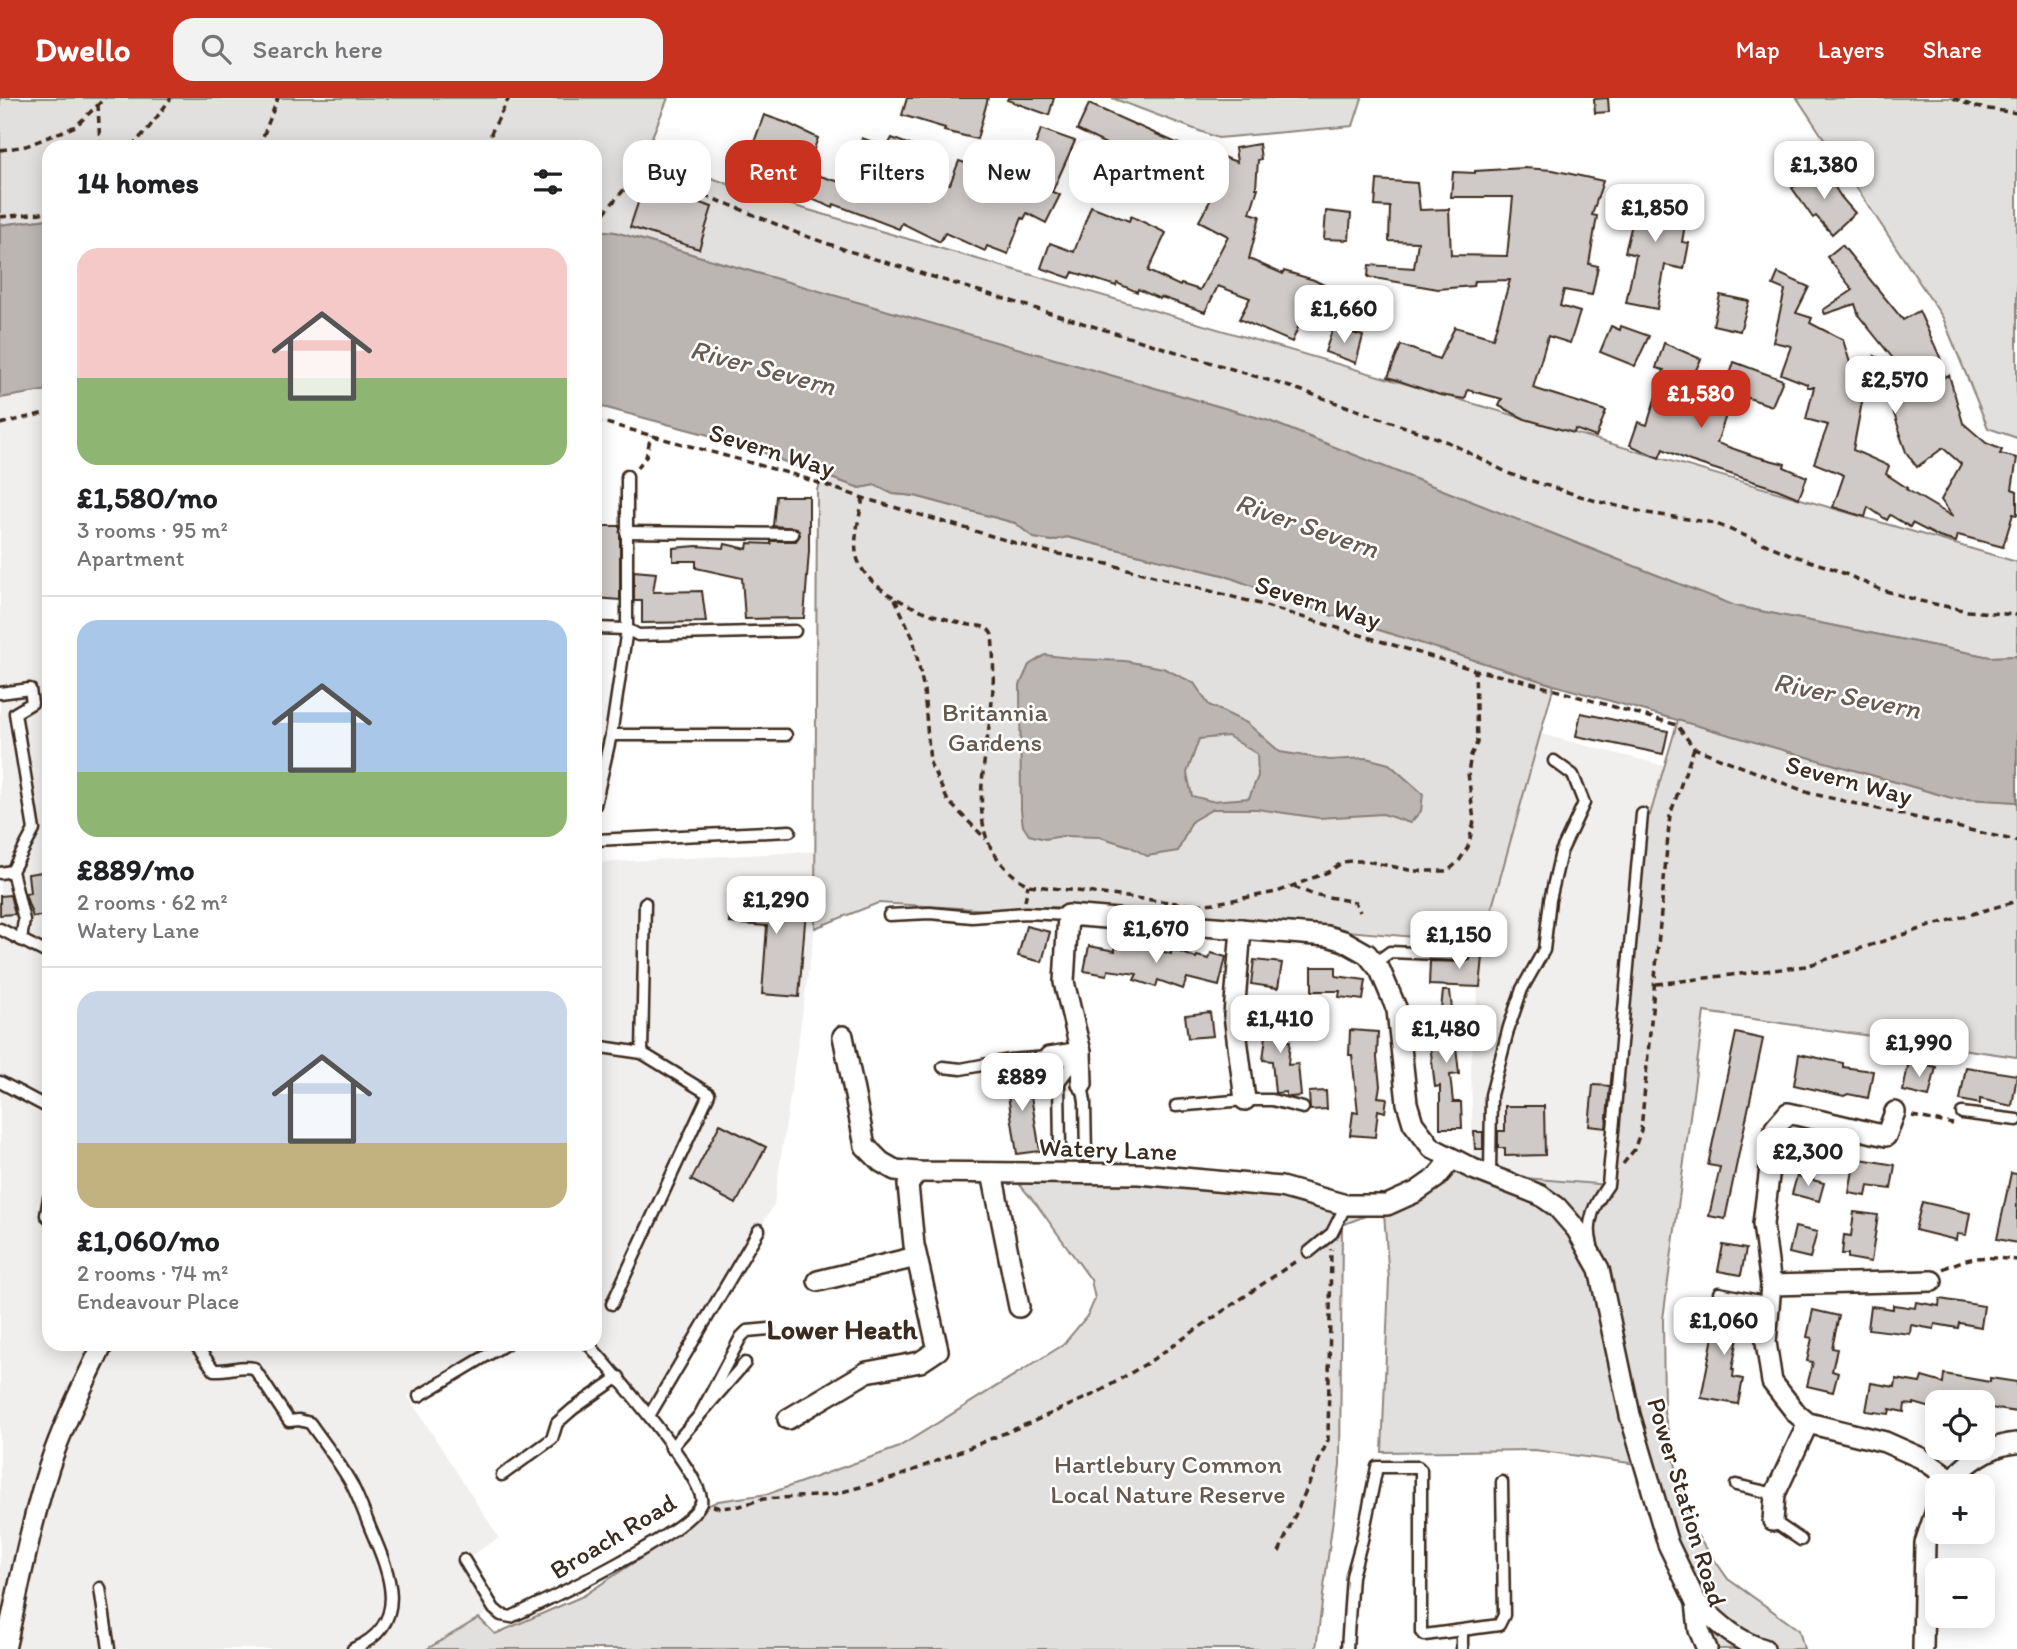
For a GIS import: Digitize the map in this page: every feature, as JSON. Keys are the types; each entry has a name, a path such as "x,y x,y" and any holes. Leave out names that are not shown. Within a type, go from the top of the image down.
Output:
{"street":[{"path":"1082,1084 1081,1052 1064,982 1068,915 1327,936 1344,941 1367,954 1380,970 1394,1000 1407,1103 1413,1123 1432,1148 1452,1159"},
{"path":"1241,929 1234,1015 1245,1100"},
{"name":"Watery Lane","path":"843,1035 865,1146 881,1162 895,1170 1139,1174 1281,1187 1346,1205 1387,1205 1436,1178 1452,1159"},
{"path":"1049,1057 1081,1052"},
{"path":"1895,1112 1886,1136 1788,1113 1775,1128 1763,1224 1770,1294 1766,1342 1772,1381 1797,1414 1808,1423 1885,1442 1920,1458 1940,1474"},
{"name":"Power Station Road","path":"1452,1159 1540,1195 1556,1207 1577,1230 1599,1269 1630,1415 1668,1544 1696,1602 1699,1630 1707,1649"},
{"path":"788,1419 867,1372 920,1362 939,1350 916,1257 908,1185 917,1172"},
{"path":"992,1172 1019,1307"},
{"path":"818,1281 916,1257"},
{"path":"1770,1294 1932,1281"},
{"path":"5,1649 49,1465 100,1351"},
{"path":"1773,1521 1775,1494 1808,1423"},
{"path":"1960,1474 1973,1460 2008,1443 2017,1443"},
{"path":"1923,1649 1925,1543"},
{"path":"1696,1602 1718,1623 1749,1645 1764,1649"}],"lane":[{"path":"602,774 611,735 627,629 627,475"},
{"path":"626,532 793,534"},
{"path":"602,628 627,629 638,635 795,631"},
{"path":"0,694 30,690 32,702 15,713 34,830 12,871 24,919 21,940"},
{"path":"611,735 786,735"},
{"path":"1490,1175 1491,1095 1522,989 1544,950 1550,900 1561,852 1584,803 1573,775 1554,761"},
{"path":"1599,1269 1590,1240 1591,1224 1594,1204 1608,1185 1642,814"},
{"path":"602,840 790,831"},
{"path":"0,873 12,871"},
{"path":"642,1053 645,903"},
{"path":"889,915 1068,915"},
{"path":"0,929 42,950"},
{"path":"1374,963 1390,952 1464,955"},
{"path":"602,1047 642,1053 709,1094 612,1304"},
{"path":"1060,1148 1059,1082 1081,1052"},
{"path":"943,1067 961,1069 1009,1060 1049,1057"},
{"path":"0,1082 42,1104"},
{"path":"1082,1084 1086,1156"},
{"path":"1176,1106 1272,1100 1303,1108"},
{"path":"1962,1113 2017,1120"},
{"path":"1309,1252 1332,1233 1346,1205"},
{"path":"649,1416 759,1230"},
{"path":"1719,1293 1770,1294"},
{"path":"698,1418 741,1337 747,1331 769,1329"},
{"path":"200,1351 214,1370 229,1371 242,1365 254,1368 289,1421 310,1423 352,1485 392,1585 387,1620 374,1636 353,1649"},
{"path":"419,1396 494,1351"},
{"name":"Broach Road","path":"464,1560 494,1609 501,1615 510,1617 584,1583 687,1521 701,1503 701,1496 649,1416 595,1351"},
{"path":"671,1448 745,1363"},
{"path":"502,1475 552,1439 557,1423 573,1409 619,1377"},
{"path":"1348,1649 1352,1576 1377,1466 1418,1467 1421,1470 1421,1632 1424,1635 1499,1625 1504,1615 1502,1482"},
{"path":"1736,1485 1775,1494"},
{"path":"1773,1521 1801,1540"},
{"path":"100,1588 109,1649"},
{"path":"1462,1631 1462,1649"}],"path":[{"path":"0,150 26,146 76,126 105,98"},
{"path":"138,140 171,98"},
{"path":"262,140 278,98"},
{"path":"492,140 491,134 509,98"},
{"path":"1953,98 1975,107 2017,113"},
{"path":"98,104 100,140"},
{"path":"602,215 634,179 643,175 728,204 849,251 1300,390 1448,442 1510,474 1597,501 1647,513 1714,523 1792,555 1835,569 1879,589 1968,611 2017,615"},
{"path":"0,217 42,212"},
{"path":"0,424 42,414"},
{"name":"Severn Way","path":"602,422 795,475 1039,550 1108,564 1256,603 1475,670 1524,681 1677,725 1694,748 1809,793 2017,841"},
{"path":"627,475 646,457 652,434"},
{"path":"863,498 856,552 864,573 894,597 935,617 984,626 989,628 992,635 992,700 983,788 987,839"},
{"path":"894,597 913,638 925,690 930,763 948,801 987,839 1010,873 1028,885 1193,905 1244,899 1293,887 1328,872 1343,862 1366,861 1432,873 1448,871 1468,847 1474,821 1468,773 1471,755 1477,743 1475,670"},
{"path":"1608,1185 1634,1150 1641,1129 1670,815 1694,748"},
{"path":"1293,887 1312,894 1355,902 1360,912"},
{"path":"1655,984 1806,966 2017,901"},
{"path":"1279,1552 1328,1440 1332,1233"},
{"path":"701,1503 721,1508 763,1499 831,1494 897,1477 983,1442 1097,1393 1180,1342 1309,1252"},
{"path":"1932,1281 1943,1269 1964,1259 1980,1257 2017,1260"}],"shaded area":[{"path":"42,391 42,1351 480,1351 408,1396 499,1538 464,1560 494,1609 427,1649 0,1649 0,398"},
{"path":"1541,734 1665,766 1650,815 1643,814 1608,1185 1490,1175 1473,1169 1471,1067 1482,943"},
{"path":"817,851 815,928 774,1204 649,1416 594,1351 602,1351 602,863"}],"green space":[{"path":"0,98 668,98 651,140 623,140 623,203 711,203 711,178 725,183 725,203 785,203 2017,562 2017,656 1990,657 1735,606 1269,421 615,232 602,231 602,140 42,140 42,220 0,225"},
{"path":"1112,98 1362,98 1353,126 1218,138"},
{"path":"1797,98 2017,98 2017,438 1988,428 1943,318"},
{"name":"Britannia Gardens","path":"822,475 860,488 875,485 893,494 915,496 1015,523 1035,538 1052,541 1067,537 1223,575 1333,616 1362,618 1363,625 1554,685 1482,943 1074,907 992,910 878,903 815,928 817,490"},
{"name":"Hartlebury Common Local Nature Reserve","path":"1678,720 1952,798 2017,802 2017,1057 1704,1012 1663,1319 1664,1412 1688,1522 1728,1579 1799,1630 1804,1649 1707,1649 1644,1465 1535,1450 1382,1452 1389,1279 1384,1213 1368,1215 1342,1225 1340,1465 1316,1649 427,1649 479,1618 495,1634 583,1596 689,1526 707,1506 718,1501 768,1494 897,1448 1063,1345 1088,1315 1095,1299 1091,1280 1037,1205 1009,1172 1387,1205 1452,1159 1490,1175 1608,1185 1642,814 1650,815"}],"water":[{"path":"42,220 42,391 0,398 0,225"},
{"name":"River Severn","path":"602,231 615,232 1269,421 1735,606 1990,657 2017,656 2017,802 1952,798 1554,685 1363,625 1361,618 1333,616 1223,575 1067,537 1052,541 1034,538 1015,523 915,496 893,494 875,485 860,488 777,459 750,446 602,407"},
{"path":"1045,655 1125,661 1163,668 1194,683 1209,705 1247,723 1280,752 1330,760 1366,758 1389,764 1423,794 1421,811 1410,823 1383,814 1319,818 1257,809 1213,809 1192,821 1178,851 1147,856 1129,846 1100,837 1063,836 1045,839 1029,835 1023,826 1021,810 1020,685 1029,665","holes":["1228,736 1257,754 1258,776 1249,798 1211,801 1192,796 1187,773 1199,739"]}],"building":[{"path":"907,98 988,98 977,139 944,131 945,128 902,115"},
{"path":"1054,98 1049,115 1007,100"},
{"path":"1608,98 1609,112 1595,113 1594,99"},
{"path":"1089,104 1170,140 1098,140 1077,130"},
{"path":"764,115 818,138 817,140 755,140"},
{"path":"1041,129 1072,140 1069,140 1069,154 1055,185 1055,140 1037,140"},
{"path":"1259,144 1261,159 1258,160 1258,188 1250,213 1260,216 1249,259 1283,274 1284,271 1314,280 1338,292 1326,316 1307,306 1292,342 1239,319 1250,298 1218,286 1205,312 1161,297 1160,299 1138,289 1137,292 1117,283 1116,286 1073,272 1070,278 1041,268 1050,243 1074,252 1091,206 1129,221 1131,216 1166,233 1148,271 1180,286 1181,284 1200,290 1228,236 1199,221 1209,203 1229,203 1229,159 1237,162 1235,148"},
{"path":"959,161 963,162 963,203 1055,203 1055,193 1060,195 1046,223 1027,213 1024,219 1022,218 1008,254 987,246 985,251 945,233 940,242 902,223 899,229 834,204 833,208 821,203 821,176 835,180 835,203 949,203 949,184"},
{"path":"1822,167 1855,213 1832,234 1816,216 1813,218 1792,188"},
{"path":"1524,168 1553,170 1603,181 1592,215 1597,216 1589,264 1598,266 1592,295 1564,290 1560,306 1580,312 1570,343 1548,336 1533,388 1606,411 1596,437 1575,429 1574,433 1525,419 1499,406 1502,399 1468,390 1465,399 1440,395 1388,377 1401,345 1439,359 1455,327 1493,338 1510,280 1474,281 1473,286 1438,289 1368,277 1369,265 1414,268 1418,242 1389,241 1390,207 1375,206 1377,180 1417,183 1420,210 1449,209 1451,255 1507,256 1513,197 1451,197 1453,172 1475,173"},
{"path":"1635,190 1689,201 1682,242 1689,243 1684,269 1665,265 1657,309 1626,303 1636,255 1625,252 1633,220 1627,219"},
{"path":"638,203 700,203 712,207 699,249 630,227"},
{"path":"1326,211 1351,214 1349,240 1324,239"},
{"path":"1842,245 1903,320 1919,311 1940,357 1945,377 1949,375 1963,423 1986,443 2002,450 2000,454 2017,458 2012,489 2017,491 2017,515 2013,514 2003,547 1958,535 1956,542 1939,537 1912,523 1910,527 1890,515 1887,520 1868,507 1865,517 1833,507 1844,475 1814,463 1828,425 1806,419 1814,387 1807,387 1807,384 1781,374 1791,346 1773,342 1785,290 1773,285 1778,273 1809,287 1796,313 1812,318 1810,323 1843,340 1862,402 1853,450 1889,466 1886,474 1953,517 1941,500 1961,464 1943,448 1917,467 1906,452 1875,356 1903,371 1859,316 1855,304 1825,314 1823,310 1853,290 1827,257"},
{"path":"1720,295 1749,301 1740,331 1713,325"},
{"path":"1611,326 1620,330 1621,326 1649,336 1635,366 1600,352"},
{"path":"1333,328 1363,336 1356,363 1325,352"},
{"path":"1664,343 1701,359 1684,396 1726,415 1717,443 1785,464 1784,467 1807,477 1799,498 1690,461 1663,449 1659,458 1630,445 1638,422 1647,425 1664,370 1656,368"},
{"path":"1734,362 1783,380 1772,406 1725,390"},
{"path":"776,496 809,496 809,551 804,618 745,619 742,578 696,568 696,561 673,561 673,548 724,548 725,544 747,549 748,543 796,541 800,535 797,528 773,526"},
{"path":"602,526 620,526 620,600 602,599"},
{"path":"634,571 656,573 653,592 702,591 706,622 642,623 642,601 634,601"},
{"path":"1581,713 1668,731 1663,754 1576,736"},
{"path":"42,872 42,916 33,917 25,894 30,893 28,874"},
{"path":"731,891 807,897 799,997 762,994 767,926 729,923"},
{"path":"10,895 15,914 0,915 0,896"},
{"path":"1026,926 1050,932 1042,962 1018,956"},
{"path":"1115,945 1145,946 1171,954 1172,949 1196,958 1209,959 1211,953 1226,957 1219,986 1187,978 1183,989 1158,980 1156,987 1134,980 1137,974 1108,970 1107,975 1084,971 1089,946 1115,951"},
{"path":"1456,945 1484,947 1480,987 1429,985 1430,961 1470,960 1468,949"},
{"path":"1254,960 1282,963 1278,988 1251,984"},
{"path":"1312,967 1336,967 1336,976 1366,980 1363,1000 1339,997 1340,991 1312,991"},
{"path":"1443,991 1450,991 1459,1074 1450,1075 1453,1102 1461,1102 1462,1128 1440,1128 1440,1086 1435,1087 1429,1035 1438,1036"},
{"path":"1210,1012 1213,1036 1188,1038 1185,1015"},
{"path":"1285,1014 1286,1041 1290,1041 1288,1065 1298,1064 1301,1096 1286,1096 1286,1092 1275,1093 1272,1061 1263,1060 1266,1036 1260,1036 1259,1015"},
{"path":"1350,1030 1378,1032 1378,1097 1387,1098 1385,1112 1378,1110 1375,1137 1350,1135 1353,1112 1358,1113 1352,1055 1349,1055"},
{"path":"1736,1033 1763,1039 1725,1219 1709,1216 1720,1167 1708,1165"},
{"path":"1884,1046 1900,1048 1898,1063 1882,1061"},
{"path":"1799,1054 1843,1063 1843,1067 1873,1071 1868,1098 1848,1094 1844,1096 1794,1085"},
{"path":"1909,1061 1936,1067 1929,1097 1903,1091"},
{"path":"1966,1067 2017,1075 2012,1106 1980,1099 1980,1104 1960,1100"},
{"path":"1027,1072 1040,1151 1017,1154 1005,1076"},
{"path":"1593,1085 1610,1086 1606,1128 1589,1126"},
{"path":"1326,1091 1327,1109 1310,1110 1309,1092"},
{"path":"1505,1106 1544,1106 1545,1155 1505,1156 1505,1148 1498,1148 1498,1131 1505,1131"},
{"path":"720,1124 766,1147 736,1204 691,1180"},
{"path":"1474,1132 1483,1132 1483,1149 1475,1149"},
{"path":"1855,1158 1895,1165 1891,1189 1868,1186 1866,1196 1849,1193"},
{"path":"2011,1173 2017,1174 2017,1243 1997,1239"},
{"path":"1797,1176 1824,1183 1819,1201 1792,1194"},
{"path":"1922,1202 1970,1213 1966,1235 1957,1234 1956,1240 1915,1230"},
{"path":"1854,1212 1878,1215 1871,1262 1848,1258 1848,1254 1842,1254 1844,1235 1851,1236"},
{"path":"1795,1227 1817,1232 1810,1258 1789,1253"},
{"path":"1723,1245 1746,1249 1741,1275 1718,1271"},
{"path":"1940,1299 1984,1306 1981,1327 1959,1323 1958,1328 1935,1324 1934,1329 1911,1325 1910,1334 1868,1329 1871,1306 1915,1308 1916,1302 1939,1306"},
{"path":"1720,1301 1744,1306 1732,1369 1733,1377 1743,1379 1738,1404 1701,1398"},
{"path":"1813,1310 1839,1316 1832,1348 1837,1349 1832,1371 1838,1373 1833,1392 1807,1386 1813,1362 1807,1361 1812,1338 1807,1337"},
{"path":"1944,1374 1990,1382 1990,1378 2017,1382 2017,1412 1995,1409 1995,1390 1925,1390 1925,1406 1905,1404 1904,1412 1890,1409 1889,1414 1866,1411 1871,1383 1895,1387 1896,1379 1920,1383 1922,1377 1943,1383"}],"district":[{"name":"Lower Heath","path":"842,1329"}]}
